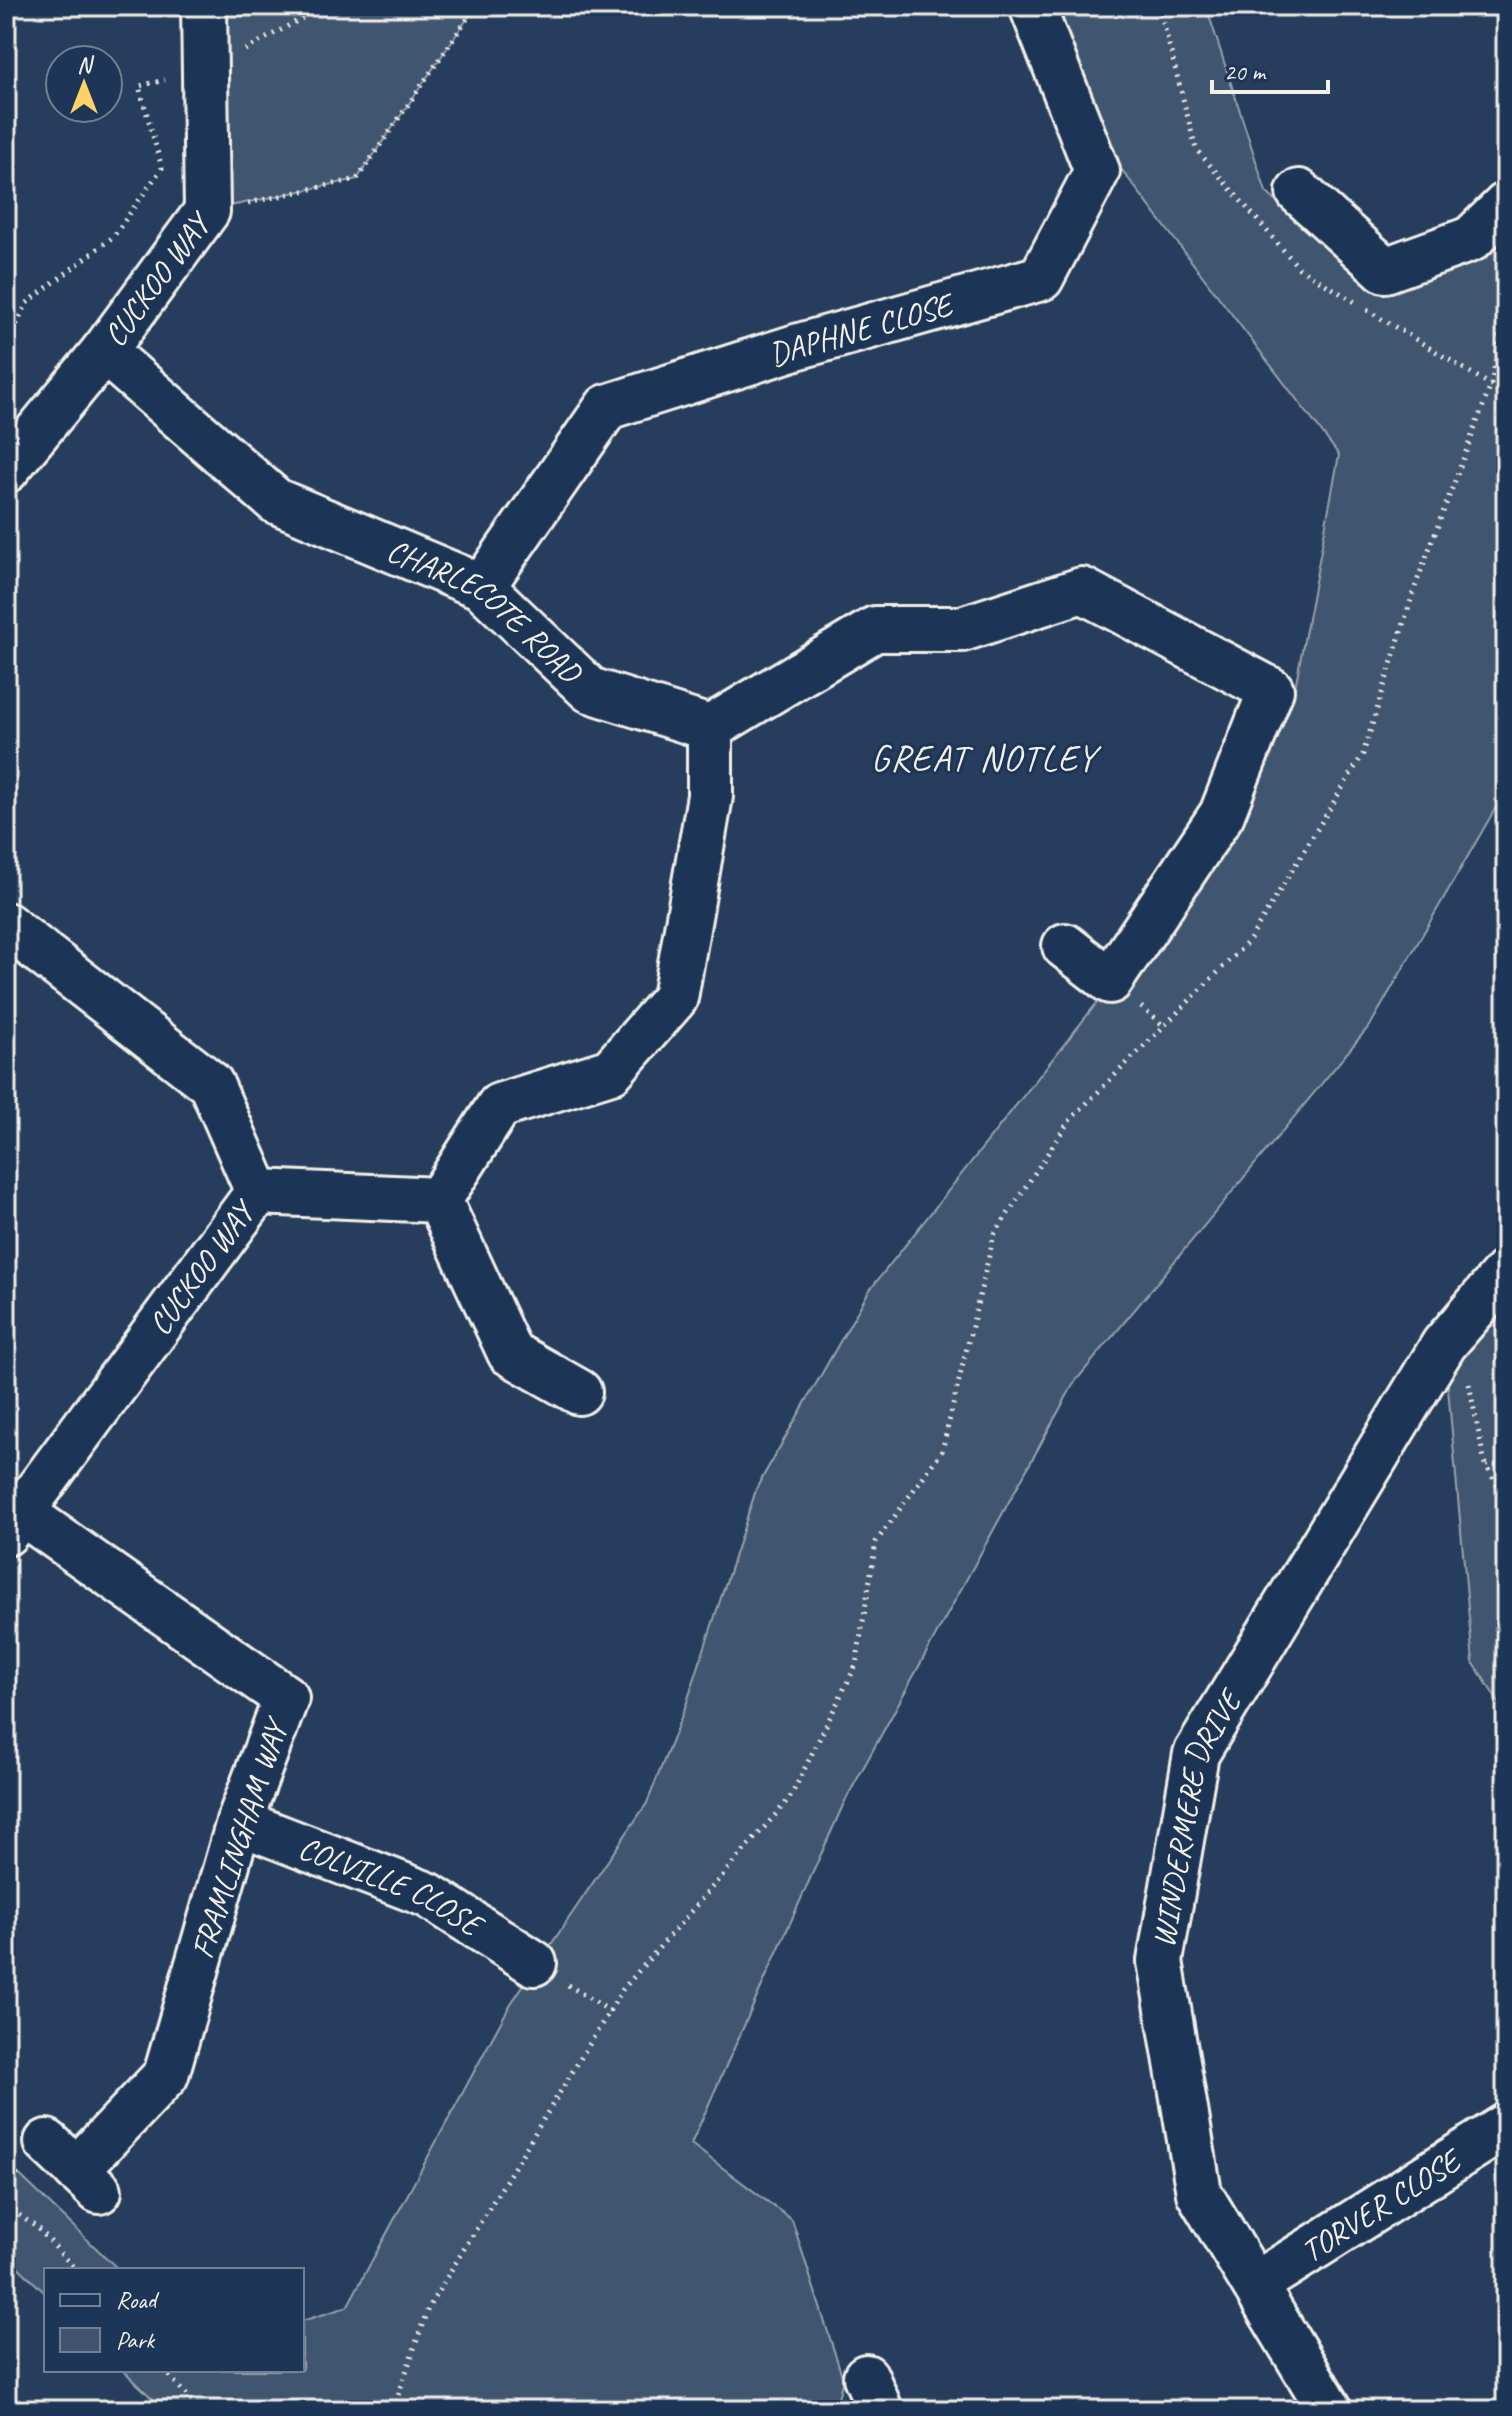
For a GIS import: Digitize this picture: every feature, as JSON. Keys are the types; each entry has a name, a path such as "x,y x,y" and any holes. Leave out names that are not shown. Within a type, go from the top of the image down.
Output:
{"street":[{"name":"CUCKOO WAY","path":"6,470 104,351 207,211 204,6"},
{"name":"DAPHNE CLOSE","path":"482,587 607,407 796,347 1041,278 1097,171 1032,6"},
{"path":"1299,192 1385,270 1471,239 1506,205"},
{"name":"CHARLECOTE ROAD","path":"104,351 276,501 482,587 590,690 710,728"},
{"path":"439,1200 499,1106 611,1071 675,998 710,796 710,728 875,629 962,629 1082,590 1271,690 1222,814 1110,981 1065,946"},
{"name":"CUCKOO WAY","path":"6,925 211,1084 258,1192 14,1522"},
{"path":"258,1192 439,1200"},
{"path":"439,1200 510,1353 579,1392"},
{"name":"WINDERMERE DRIVE","path":"1330,2410 1199,2193 1160,1961 1196,1754 1444,1344 1506,1272"},
{"name":"FRAMLINGHAM WAY","path":"14,1522 286,1698 239,1822 166,2075 74,2167"},
{"name":"COLVILLE CLOSE","path":"239,1822 428,1895 534,1963"},
{"name":"TORVER CLOSE","path":"1255,2285 1506,2126"}],"path":[{"path":"6,346 27,303 113,237 162,168 139,86 205,71 324,6"},
{"path":"207,211 357,179 476,6"},
{"path":"393,2410 428,2308 623,1989 790,1798 804,1772 856,1665 876,1542 942,1451 994,1235 1069,1121 1249,941 1363,754 1416,584 1491,385 1506,302"},
{"path":"1491,385 1506,398"},
{"path":"1458,1328 1485,1464 1506,1500"},
{"path":"1485,1464 1506,1466"},
{"path":"534,1963 610,2011"},
{"path":"6,2206 39,2229 74,2268"},
{"path":"166,2372 200,2410"}],"green space":[{"path":"204,6 476,6 357,179 207,211"},
{"path":"1049,6 1206,6 1266,192 1369,287 1487,249 1506,231 1506,790 1371,1024 1074,1383 844,1803 691,2144 792,2220 843,2379 835,2410 164,2410 125,2372 304,2372 304,2320 347,2307 510,2005 647,1803 686,1705 757,1487 869,1291 1244,817 1294,693 1339,455 1115,161"},
{"path":"1506,1272 1506,1714 1473,1662 1444,1345"},
{"path":"6,2162 117,2268 44,2268 44,2292 6,2255"}],"district":[{"name":"GREAT NOTLEY","path":"984,758"}]}
